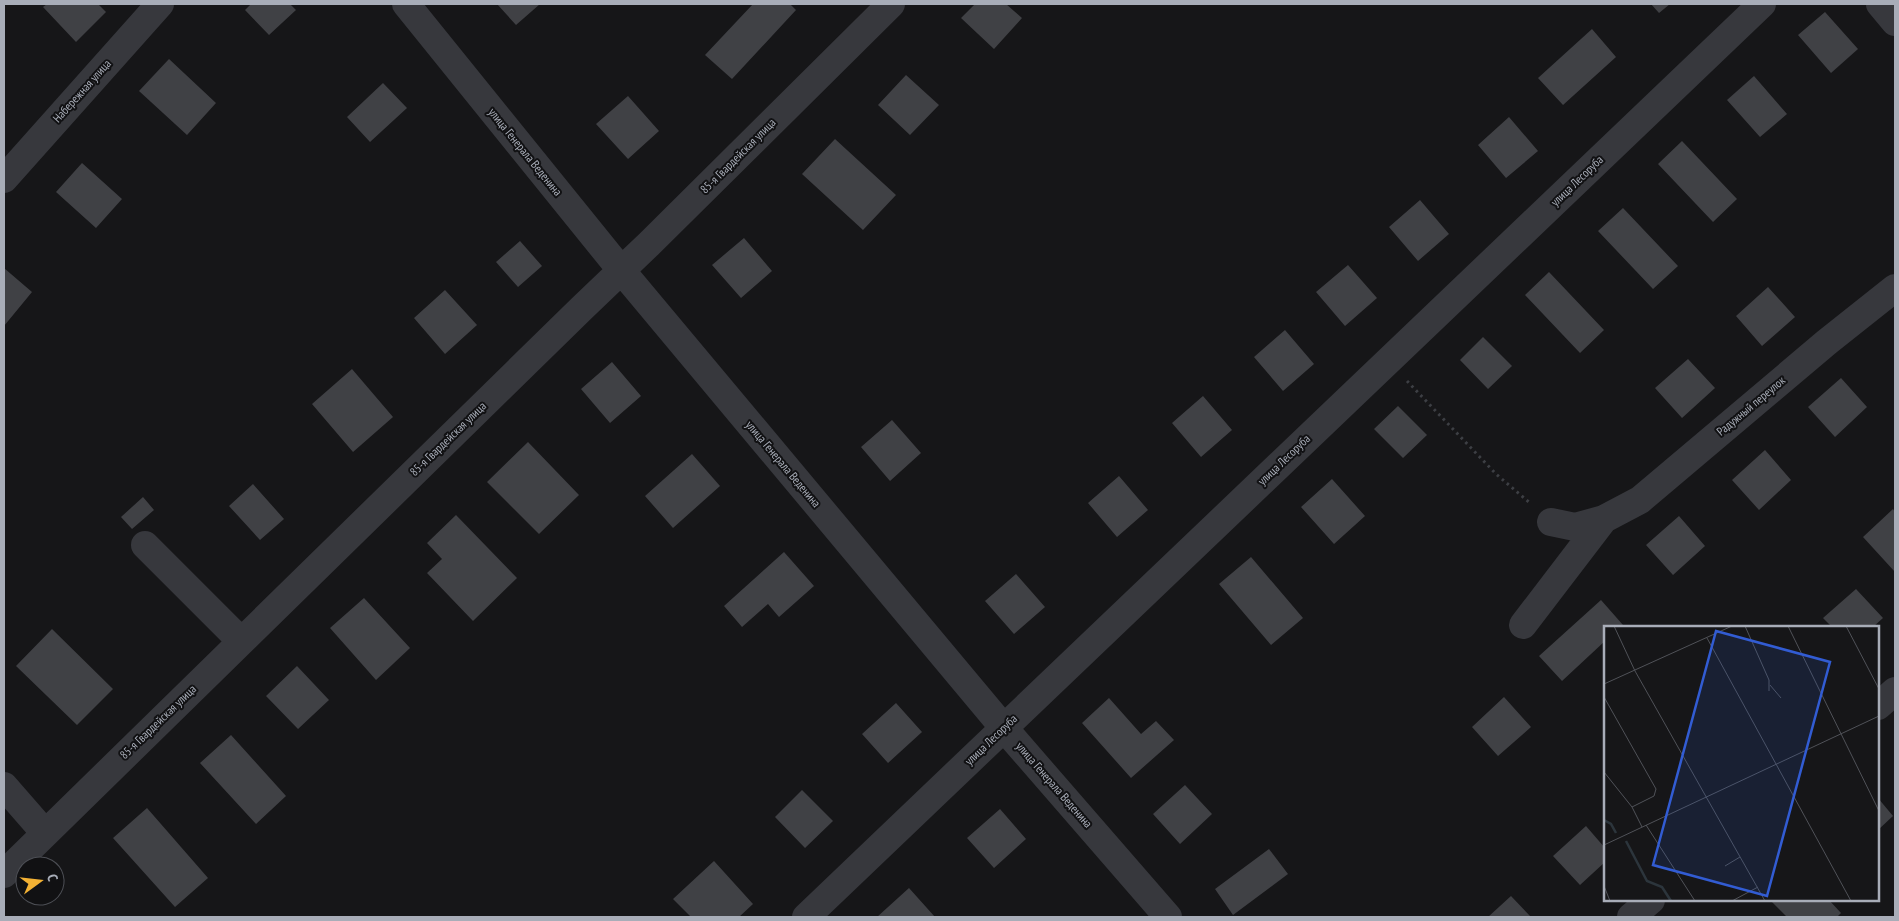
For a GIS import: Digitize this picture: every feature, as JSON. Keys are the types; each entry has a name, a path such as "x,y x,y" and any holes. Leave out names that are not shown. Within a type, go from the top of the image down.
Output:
{"street":[{"name":"Набережная улица","path":"4,179 160,4"},
{"name":"улица Генерала Веденина","path":"406,4 621,270 1003,727 1168,917"},
{"name":"85-я Гвардейская улица","path":"4,874 621,270 650,244 891,4"},
{"name":"улица Лесоруба","path":"806,917 1762,4"},
{"path":"1880,4 1895,22"},
{"name":"Радужный переулок","path":"1551,522 1575,527 1604,519 1640,500 1827,342 1895,288"},
{"name":"Радужный переулок","path":"1523,625 1604,519"},
{"path":"145,545 241,641"},
{"path":"1879,705 1895,691"},
{"path":"4,786 45,833"},
{"path":"1631,917 1650,901"}],"path":[{"path":"1388,361 1496,474 1551,522"}],"building":[{"path":"47,4 98,4 106,12 76,42 43,7"},
{"path":"251,4 290,4 296,10 269,35 245,10"},
{"path":"497,4 540,4 516,25"},
{"path":"753,4 790,4 796,10 732,79 705,55"},
{"path":"975,4 1006,4 1022,18 994,49 961,18"},
{"path":"1651,4 1670,4 1659,13"},
{"path":"1825,12 1858,49 1831,73 1798,35"},
{"path":"1592,29 1616,57 1563,105 1538,78"},
{"path":"169,59 216,103 187,135 139,91"},
{"path":"906,75 939,105 910,135 878,105"},
{"path":"1754,76 1787,114 1760,137 1727,100"},
{"path":"383,83 407,108 370,142 347,117"},
{"path":"628,96 659,131 628,159 596,124"},
{"path":"1509,117 1538,151 1506,178 1478,145"},
{"path":"835,139 896,195 863,230 802,174"},
{"path":"1682,141 1737,199 1713,222 1658,164"},
{"path":"82,163 122,199 96,228 56,192"},
{"path":"1420,200 1449,234 1418,261 1389,227"},
{"path":"1623,208 1678,266 1653,289 1598,231"},
{"path":"744,238 772,271 741,298 712,265"},
{"path":"520,241 542,266 518,287 496,262"},
{"path":"1348,265 1377,298 1345,326 1316,292"},
{"path":"4,268 32,292 4,326"},
{"path":"1549,272 1604,330 1580,353 1525,295"},
{"path":"1768,287 1795,317 1762,346 1736,316"},
{"path":"445,290 477,325 445,354 414,318"},
{"path":"1285,330 1314,364 1283,391 1254,357"},
{"path":"1483,337 1512,366 1488,389 1460,360"},
{"path":"1688,359 1715,388 1682,418 1655,388"},
{"path":"612,362 641,396 610,423 581,389"},
{"path":"352,369 393,417 353,452 312,404"},
{"path":"1841,378 1867,407 1835,437 1808,407"},
{"path":"1203,396 1232,430 1201,457 1172,423"},
{"path":"1398,406 1427,435 1403,458 1374,429"},
{"path":"892,420 921,453 890,481 861,447"},
{"path":"528,442 579,495 539,534 487,482"},
{"path":"1765,450 1791,480 1759,510 1732,480"},
{"path":"692,454 720,486 673,528 645,496"},
{"path":"1119,476 1148,510 1117,537 1088,503"},
{"path":"1332,479 1365,516 1334,544 1301,507"},
{"path":"253,484 284,519 260,540 229,506"},
{"path":"143,497 154,510 132,529 121,517"},
{"path":"1893,509 1895,512 1895,572 1863,537"},
{"path":"456,515 517,578 473,621 427,573 442,559 427,543"},
{"path":"1679,516 1705,546 1673,575 1646,545"},
{"path":"784,552 814,586 779,617 768,604 742,627 724,606"},
{"path":"1251,557 1303,618 1271,645 1219,584"},
{"path":"1016,574 1045,607 1014,634 985,601"},
{"path":"1856,589 1883,618 1874,626 1831,626 1823,618"},
{"path":"364,598 410,648 376,680 330,628"},
{"path":"1601,600 1623,625 1604,626 1604,642 1562,681 1539,656"},
{"path":"52,629 113,689 77,725 16,666"},
{"path":"297,666 329,700 298,729 266,696"},
{"path":"1504,697 1531,727 1498,756 1472,727"},
{"path":"1109,698 1141,734 1156,721 1174,740 1131,778 1082,723"},
{"path":"896,703 922,732 888,763 862,734"},
{"path":"231,735 286,796 256,824 200,763"},
{"path":"1185,785 1212,814 1180,844 1153,814"},
{"path":"802,790 833,821 805,848 775,817"},
{"path":"1879,799 1893,816 1879,829"},
{"path":"147,808 208,878 175,907 113,838"},
{"path":"1000,809 1026,839 994,868 967,838"},
{"path":"1586,826 1604,847 1604,863 1580,885 1553,856"},
{"path":"1269,849 1288,874 1233,915 1215,889"},
{"path":"714,861 753,904 739,917 691,917 673,899"},
{"path":"909,888 935,917 877,917"},
{"path":"1511,896 1531,917 1488,917"},
{"path":"1771,901 1830,901 1841,913 1837,917 1787,917"}]}
